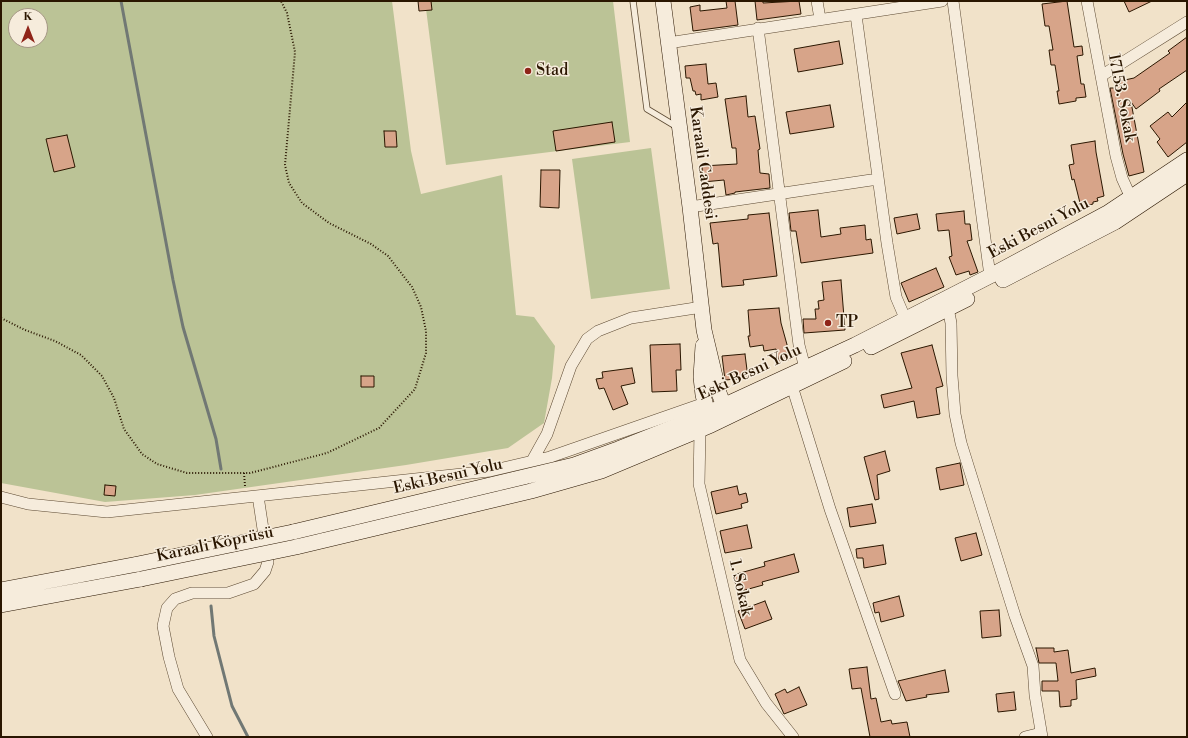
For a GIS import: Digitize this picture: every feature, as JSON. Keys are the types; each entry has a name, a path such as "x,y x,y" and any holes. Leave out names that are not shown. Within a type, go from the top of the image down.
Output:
{"main road":[{"name":"Karaali Caddesi","path":"663,1 690,207 704,330"},
{"name":"Eski Besni Yolu","path":"726,411 805,368 990,276 1087,225 1131,198 1187,160"},
{"name":"Eski Besni Yolu","path":"295,540 578,478 624,463 706,418 792,386 1104,228 1149,201 1187,174"},
{"path":"704,330 719,393 726,411"},
{"path":"704,330 701,377 706,418"},
{"name":"Karaali Köprüsü","path":"140,572 295,540"},
{"path":"1,590 140,572"},
{"path":"1,605 140,572"}],"street":[{"path":"817,1 820,19"},
{"path":"668,44 758,28 856,15 942,1"},
{"path":"953,1 990,276"},
{"name":"17153. Sokak","path":"1087,1 1116,156 1122,178 1131,198"},
{"path":"856,15 878,179 896,297 905,318"},
{"path":"1101,76 1187,22"},
{"path":"758,28 800,345 805,368"},
{"path":"690,207 878,179"},
{"path":"532,461 547,434 571,366 587,339 598,331 631,318 702,307"},
{"path":"948,308 951,324 952,376 955,414 961,443 1014,616 1033,666 1041,735 1025,737"},
{"path":"792,386 830,509 895,694"},
{"path":"1,497 28,504 107,512 490,471 706,418"},
{"name":"1. Sokak","path":"706,418 699,484 740,660 766,703 793,737"},
{"path":"208,737 178,688 169,657 163,626 167,608 175,599 192,593 228,593 254,584 265,571 268,562 258,496"}],"lane":[{"path":"633,1 647,109 679,128"}],"path":[{"path":"1,318 25,330 55,341 80,354 102,376 114,398 124,429 142,454 157,464 187,473 244,473 327,453 379,428 415,388 426,353 426,331 421,307 412,287 388,256 371,244 329,223 302,203 289,183 285,165 295,52 287,13 281,1"},
{"path":"244,473 246,498"}],"green space":[{"path":"1,1 392,1 411,151 421,194 502,175 516,315 534,317 555,346 552,378 544,423 508,448 406,465 195,495 105,502 1,483"},
{"name":"Stad","path":"425,1 613,1 630,142 446,165"},
{"path":"651,148 670,289 591,299 572,159"}],"building":[{"path":"418,1 431,1 432,10 419,11"},
{"path":"726,1 735,1 738,25 693,31 690,7 700,5 700,11 727,8"},
{"path":"755,1 763,1 763,3 799,1 801,14 757,20"},
{"path":"1067,1 1074,47 1082,46 1083,55 1077,56 1081,84 1084,84 1086,97 1076,98 1076,101 1059,104 1057,91 1059,91 1055,65 1051,65 1049,50 1053,50 1049,26 1045,26 1042,4"},
{"path":"1124,1 1152,1 1129,12"},
{"path":"1187,37 1187,70 1159,89 1160,91 1136,109 1131,102 1144,172 1129,176 1123,154 1110,88 1116,88 1116,84 1120,84 1120,81 1134,78 1170,53 1168,51"},
{"path":"839,41 843,64 798,72 794,49"},
{"path":"706,64 708,84 716,83 718,97 701,100 701,94 696,95 695,91 693,91 690,78 686,78 685,66"},
{"path":"746,96 748,117 755,116 760,149 758,150 760,173 769,174 770,188 735,192 726,195 724,180 703,182 702,166 737,164 736,148 732,148 725,99"},
{"path":"1187,102 1187,142 1168,157 1157,142 1160,139 1150,126 1168,112 1172,117"},
{"path":"830,105 834,127 790,134 786,112"},
{"path":"612,122 615,142 556,151 553,131"},
{"path":"384,131 396,131 397,147 385,147"},
{"path":"67,135 75,167 54,172 46,139"},
{"path":"1095,141 1104,196 1097,198 1098,201 1093,202 1093,204 1081,207 1074,179 1072,180 1069,165 1074,164 1071,145"},
{"path":"541,170 560,170 559,208 540,207"},
{"path":"818,210 821,237 841,234 840,228 865,225 866,240 871,239 873,253 801,263 796,231 791,231 789,213"},
{"path":"964,211 965,224 970,224 972,240 967,241 978,272 970,275 969,271 956,275 949,257 952,256 949,230 938,231 936,214"},
{"path":"769,213 777,276 743,280 744,285 722,287 718,243 713,244 710,223 748,219 748,215"},
{"path":"917,214 920,229 897,234 894,218"},
{"path":"936,268 944,287 909,302 901,283"},
{"path":"841,280 845,330 804,333 803,319 816,319 815,309 819,309 818,301 824,300 822,282"},
{"path":"779,308 781,323 791,359 779,362 776,349 764,351 763,345 750,347 748,336 750,336 748,310"},
{"path":"680,344 681,370 676,370 677,391 652,392 650,345"},
{"path":"932,345 943,386 936,388 940,414 917,418 914,401 884,408 881,395 912,388 901,353"},
{"path":"745,354 748,378 725,380 722,356"},
{"path":"632,368 635,383 621,386 628,404 613,410 604,388 599,389 596,379 603,378 602,372"},
{"path":"361,376 374,376 374,387 361,387"},
{"path":"885,451 890,471 877,475 879,499 875,500 864,457"},
{"path":"960,463 964,485 940,490 936,468"},
{"path":"105,485 116,486 115,496 104,495"},
{"path":"737,486 739,495 746,493 748,502 741,504 742,508 716,514 711,492"},
{"path":"872,504 876,523 850,527 847,508"},
{"path":"747,525 752,548 725,553 720,531"},
{"path":"976,533 982,555 961,561 955,538"},
{"path":"883,545 886,564 864,568 863,558 857,558 856,549"},
{"path":"794,554 799,572 762,582 763,585 738,592 733,575 765,566 764,562"},
{"path":"899,596 904,616 881,622 879,612 875,613 873,603"},
{"path":"765,601 772,619 745,629 738,611"},
{"path":"999,610 1001,636 982,638 980,611"},
{"path":"1036,648 1054,648 1054,652 1068,650 1071,673 1095,668 1096,676 1076,680 1077,699 1071,700 1071,706 1060,707 1059,691 1042,691 1042,681 1058,681 1056,663 1039,663"},
{"path":"867,667 871,699 876,698 881,722 891,720 892,724 907,722 910,737 870,737 861,688 852,689 849,669"},
{"path":"945,670 949,692 926,695 927,697 906,701 898,681"},
{"path":"799,687 807,705 784,714 775,694 785,689 787,693"},
{"path":"1014,692 1016,710 998,712 996,694"}],"waterway":[{"path":"121,1 183,327 216,439 221,469"},
{"path":"211,606 214,636 232,706 248,737"}],"place":[{"name":"Stad","path":"528,71"},
{"name":"TP","path":"828,323"}]}
